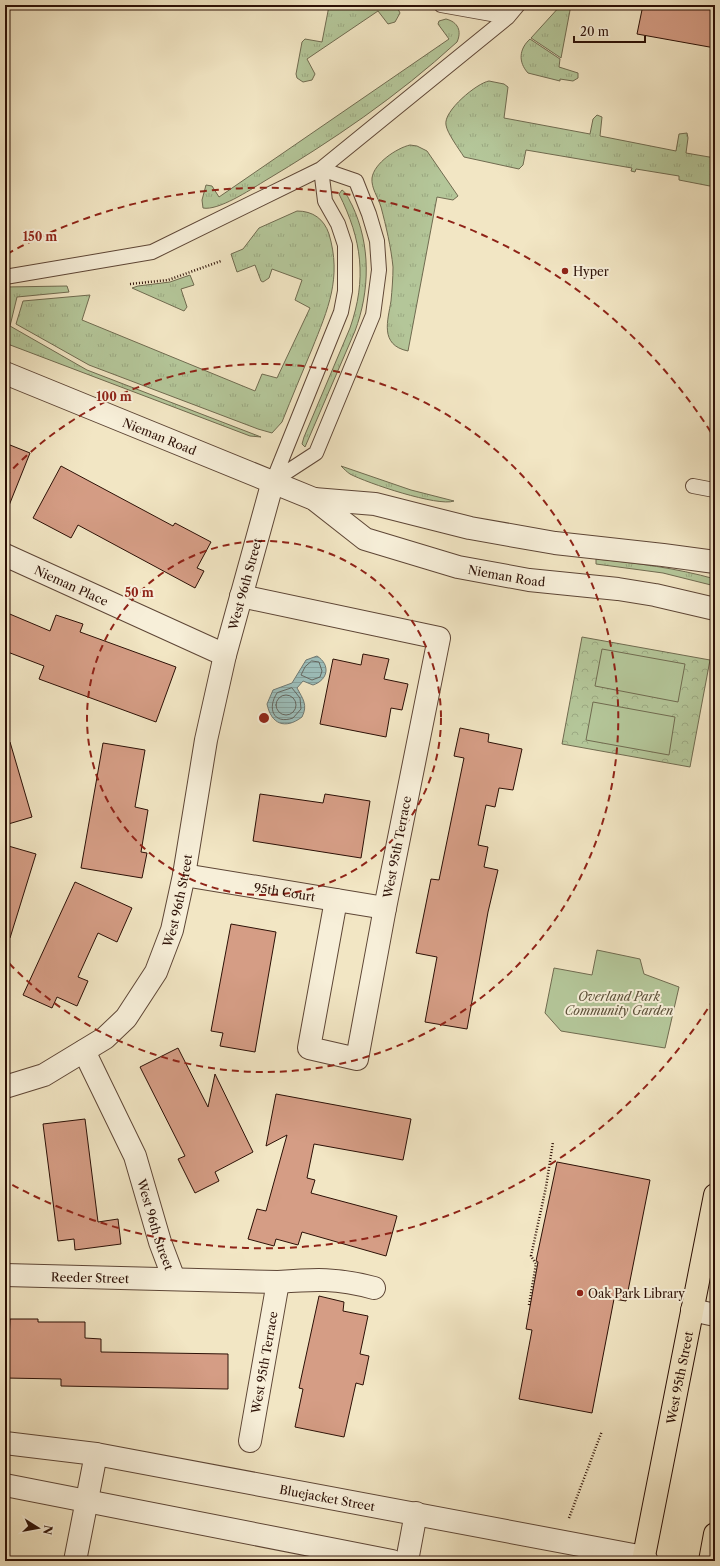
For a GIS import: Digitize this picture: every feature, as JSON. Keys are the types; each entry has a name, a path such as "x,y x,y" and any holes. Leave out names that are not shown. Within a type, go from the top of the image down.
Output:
{"main road":[{"name":"West 95th Street","path":"645,1560 715,1195"},
{"path":"710,1561 715,1534"}],"street":[{"name":"Nieman Road","path":"5,373 314,499 365,539 458,567 528,580 626,590 715,609"},
{"name":"West 96th Street","path":"174,1279 160,1242 135,1156 84,1051 105,1038 126,1018 156,972 172,930 184,875 206,740 225,655 273,481"},
{"name":"Nieman Road","path":"314,499 375,504 470,528 555,543 715,562"},
{"name":"Nieman Place","path":"5,555 225,655"},
{"name":"West 95th Terrace","path":"241,596 439,638 385,908 358,1059 309,1048 336,900"},
{"name":"95th Court","path":"184,875 385,908"},
{"path":"5,1087 44,1075 84,1051"},
{"name":"Reeder Street","path":"5,1275 174,1279"},
{"path":"174,1279 278,1282 338,1279 374,1288"},
{"name":"West 95th Terrace","path":"250,1441 278,1282"},
{"path":"692,1310 715,1315"},
{"name":"Bluejacket Street","path":"5,1443 96,1454 416,1513 645,1560"},
{"path":"75,1561 96,1454"},
{"path":"5,1485 392,1561"},
{"path":"407,1561 416,1513"}],"lane":[{"path":"441,5 508,17"},
{"path":"5,277 152,252 321,169 508,17 518,5"},
{"path":"273,481 341,312 345,290 345,245 338,224 326,201 321,169"},
{"path":"273,481 316,454 368,330 376,300 379,270 377,241 369,214 356,181 321,169"},
{"path":"694,486 714,490"}],"path":[{"path":"130,284 168,280 220,261"},
{"path":"529,1306 536,1264 531,1256 546,1187 553,1142"},
{"path":"569,1518 602,1431"}],"green space":[{"path":"326,5 391,5 398,9 400,13 395,22 388,24 378,11 307,59 315,74 312,80 303,82 297,78 296,74 302,42 305,39 322,42 329,6"},
{"path":"561,5 571,5 561,58 531,38"},
{"path":"446,19 453,22 458,28 459,34 457,42 412,81 339,134 250,190 225,203 209,208 203,208 202,200 206,185 212,186 219,197 449,39 438,24 439,21"},
{"path":"530,39 560,59 559,67 578,73 578,78 573,81 560,79 560,81 528,73 521,60 521,56 526,43"},
{"path":"489,81 504,84 508,87 504,118 590,134 593,119 597,115 602,117 600,136 676,151 679,134 687,133 688,138 686,153 715,158 715,187 679,180 679,176 636,169 635,172 631,171 632,168 526,150 523,165 519,169 464,157 449,132 446,125 446,119 455,105 462,98 469,92"},
{"path":"410,145 417,146 427,151 458,196 453,200 437,197 408,351 399,348 389,338 387,324 393,280 393,267 385,222 372,178 381,162 399,149"},
{"path":"342,190 347,195 352,205 363,236 366,268 364,300 355,331 305,447 302,444 304,437 350,328 359,293 360,260 353,227 339,194"},
{"path":"297,211 313,214 321,220 327,229 333,250 334,279 328,307 318,334 282,422 272,433 89,365 16,324 23,301 90,295 82,320 255,391 262,374 277,378 310,308 295,300 302,280 272,269 269,278 263,282 261,281 255,265 237,272 231,254 243,249 259,228"},
{"path":"190,275 194,285 181,289 187,307 184,311 132,288 170,282"},
{"path":"67,286 69,292 17,297 10,326 87,370 261,437 250,436 5,343 5,287"},
{"path":"341,466 411,490 454,501 433,501 402,493 359,478 350,474"},
{"path":"596,559 641,564 686,572 715,579 715,586 663,573 596,564"},
{"path":"582,637 710,660 690,767 562,744"},
{"path":"602,649 685,664 678,702 595,686"},
{"path":"593,702 675,717 669,755 586,740"},
{"name":"Overland Park Community Garden","path":"597,950 640,959 644,974 679,987 665,1048 561,1031 545,1013 554,968 592,975"}],"water":[{"path":"317,656 324,664 326,672 325,676 318,683 313,685 303,681 297,688 305,705 302,717 296,721 285,724 275,720 269,711 267,704 273,690 292,683 306,660"}],"building":[{"path":"643,5 715,5 715,48 637,34"},
{"path":"5,443 30,453 6,513 5,513"},
{"path":"61,466 173,526 175,523 211,542 197,568 204,571 195,588 78,525 71,538 33,518"},
{"path":"5,612 50,631 56,615 83,624 80,632 176,667 156,722 39,679 44,666 5,651"},
{"path":"363,654 389,659 384,679 408,684 402,710 391,708 386,737 320,724 333,659 361,665"},
{"path":"460,728 489,734 488,742 522,749 513,790 499,788 495,807 486,805 478,845 488,847 484,867 498,870 488,912 467,1029 425,1022 437,957 416,953 431,879 439,880 464,758 454,756"},
{"path":"10,742 32,817 5,825 5,743"},
{"path":"103,743 145,750 135,807 148,810 141,852 147,853 142,878 81,868"},
{"path":"260,794 323,803 325,794 370,801 361,858 253,841"},
{"path":"5,845 36,854 10,938 5,938"},
{"path":"75,882 132,908 117,942 98,933 78,977 88,981 77,1006 57,997 52,1008 23,995"},
{"path":"231,924 276,932 255,1052 220,1046 223,1033 211,1031"},
{"path":"178,1048 208,1107 215,1074 253,1152 215,1172 219,1181 195,1193 178,1159 185,1156 140,1067"},
{"path":"276,1094 411,1119 403,1160 314,1144 307,1178 315,1180 311,1193 397,1216 386,1256 302,1232 298,1245 276,1239 274,1246 248,1239 257,1209 266,1211 287,1135 266,1146"},
{"path":"85,1119 98,1222 118,1219 121,1244 75,1250 74,1239 58,1241 43,1124"},
{"name":"Oak Park Library","path":"557,1162 650,1180 626,1301 614,1299 592,1413 519,1399 532,1330 526,1329 538,1262 536,1261"},
{"path":"319,1296 344,1302 343,1311 368,1316 360,1354 369,1356 363,1385 356,1383 344,1437 295,1427 303,1389 299,1388"},
{"path":"10,1319 38,1319 38,1322 85,1322 85,1338 101,1339 101,1352 228,1354 228,1389 61,1386 61,1379 5,1378 5,1341 9,1341"}],"place":[{"name":"Hyper","path":"565,271"},
{"name":"Oak Park Library","path":"580,1293"}]}
